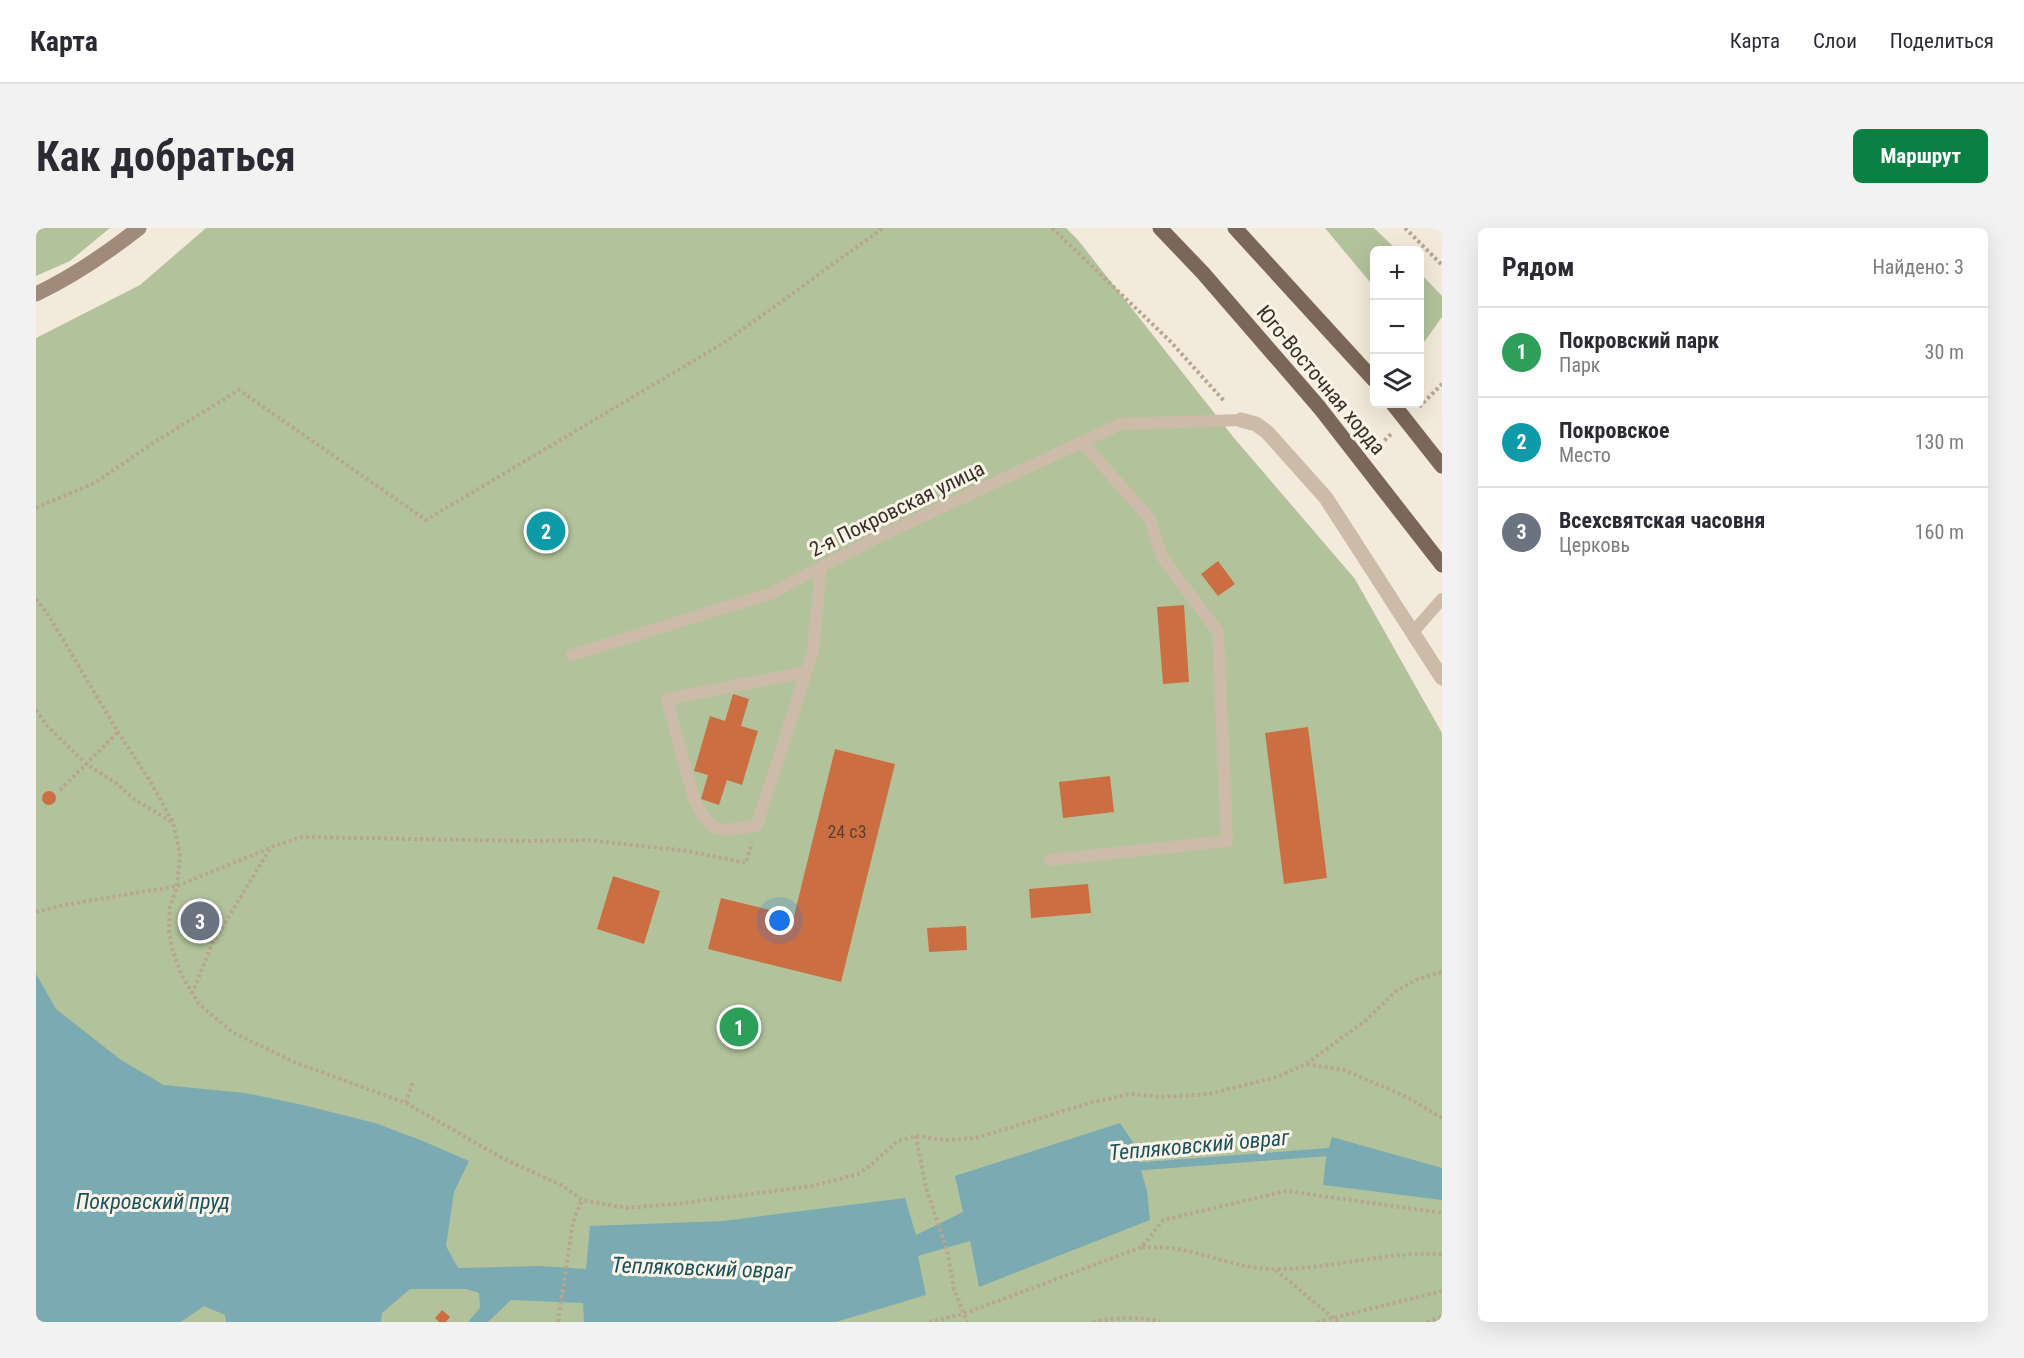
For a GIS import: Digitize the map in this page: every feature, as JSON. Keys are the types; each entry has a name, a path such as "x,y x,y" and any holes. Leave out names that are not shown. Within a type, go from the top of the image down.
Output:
{"main road":[{"path":"36,294 67,280 139,228"},
{"name":"Юго-Восточная хорда","path":"1160,228 1203,273 1319,407 1442,565"},
{"name":"Юго-Восточная хорда","path":"1234,228 1370,374"},
{"name":"Юго-Восточная хорда","path":"1396,408 1442,466"}],"street":[{"path":"1241,420 1256,424 1267,432 1326,498 1441,674"}],"lane":[{"name":"2-я Покровская улица","path":"572,655 772,593 878,537 1121,424 1241,420"},
{"path":"1050,861 1227,841 1218,632 1162,557 1150,519 1082,442"},
{"path":"806,672 667,699 694,799 700,814 710,825 724,831 757,825 813,651 821,567"},
{"path":"1413,632 1442,599"}],"path":[{"path":"36,508 96,482 153,443 239,390 426,520 725,342 883,228"},
{"path":"1052,228 1170,341 1241,420"},
{"path":"1405,228 1442,265"},
{"path":"1417,409 1442,384"},
{"path":"1376,449 1392,433"},
{"path":"36,599 49,616 150,781 172,822 180,854 177,886 170,907 169,932 172,949 182,976 199,1004 232,1032 294,1062 406,1103 502,1158 561,1185 582,1200 627,1208 812,1186 858,1174 898,1141 916,1136 945,1140 976,1138 1089,1103 1131,1095 1159,1097 1209,1094 1277,1077 1306,1064 1365,1021 1396,991 1418,978 1442,972"},
{"path":"36,710 48,727 86,764 116,783 134,799 172,822"},
{"path":"60,790 118,732"},
{"path":"36,912 69,904 177,886 271,847 302,837 587,840 677,850 746,863 757,825"},
{"path":"192,994 212,944 271,847"},
{"path":"1306,1064 1344,1070 1407,1097 1442,1118"},
{"path":"406,1103 413,1081"},
{"path":"916,1136 926,1188 947,1250 954,1289 966,1322"},
{"path":"1142,1247 1163,1220 1286,1191 1442,1213"},
{"path":"558,1322 573,1222 582,1200"},
{"path":"929,1322 963,1314 1142,1247 1178,1249 1227,1262 1276,1270 1370,1257 1442,1254"},
{"path":"1276,1270 1338,1322"},
{"path":"1317,1322 1442,1291"},
{"path":"1427,1322 1442,1317"},
{"path":"1093,1322 1152,1319 1160,1322"}],"green space":[{"path":"36,228 110,228 70,261 36,276"},
{"path":"206,228 1066,228 1078,240 1234,438 1355,579 1442,733 1442,1322 36,1322 36,338 140,285"},
{"path":"1325,228 1374,228 1393,246 1370,246 1370,282"},
{"path":"1424,277 1442,296 1442,317 1424,342"}],"water":[{"name":"Покровский пруд","path":"36,974 56,1009 121,1060 164,1085 245,1093 303,1105 375,1123 469,1161 454,1192 446,1246 458,1268 539,1266 586,1269 590,1226 723,1221 905,1198 916,1235 963,1212 955,1176 1120,1123 1133,1142 1147,1191 1150,1220 979,1287 970,1241 918,1256 926,1295 836,1322 584,1322 583,1303 511,1300 488,1322 468,1322 480,1308 479,1293 466,1289 410,1289 382,1313 381,1322 226,1322 225,1315 204,1306 181,1322 36,1322"},
{"path":"1332,1137 1442,1168 1442,1200 1323,1185 1326,1158"}],"building":[{"path":"1218,561 1235,584 1218,596 1201,574"},
{"path":"1184,605 1189,682 1163,684 1157,607"},
{"path":"733,694 749,699 741,726 758,731 742,785 727,780 719,805 701,799 708,775 694,771 710,716 725,721"},
{"path":"1308,727 1327,878 1284,884 1265,733"},
{"path":"835,749 895,764 841,982 708,949 721,898 794,916"},
{"path":"1110,776 1114,812 1063,818 1059,782"},
{"path":"46,791 52,791 56,798 52,805 46,805 42,801 42,795"},
{"path":"613,876 660,891 644,944 597,929"},
{"path":"1088,884 1091,913 1031,918 1029,889"},
{"path":"191,908 212,911 209,933 188,931"},
{"path":"966,926 967,950 929,952 927,928"},
{"path":"442,1310 450,1317 446,1322 439,1322 435,1318"}],"waterway":[{"name":"Тепляковский овраг","path":"1132,1167 1328,1152 1335,1155"}],"place":[{"name":"Покровское","path":"546,531"},
{"name":"Всехсвятская часовня","path":"200,921"},
{"name":"Покровский парк","path":"739,1027"}]}
